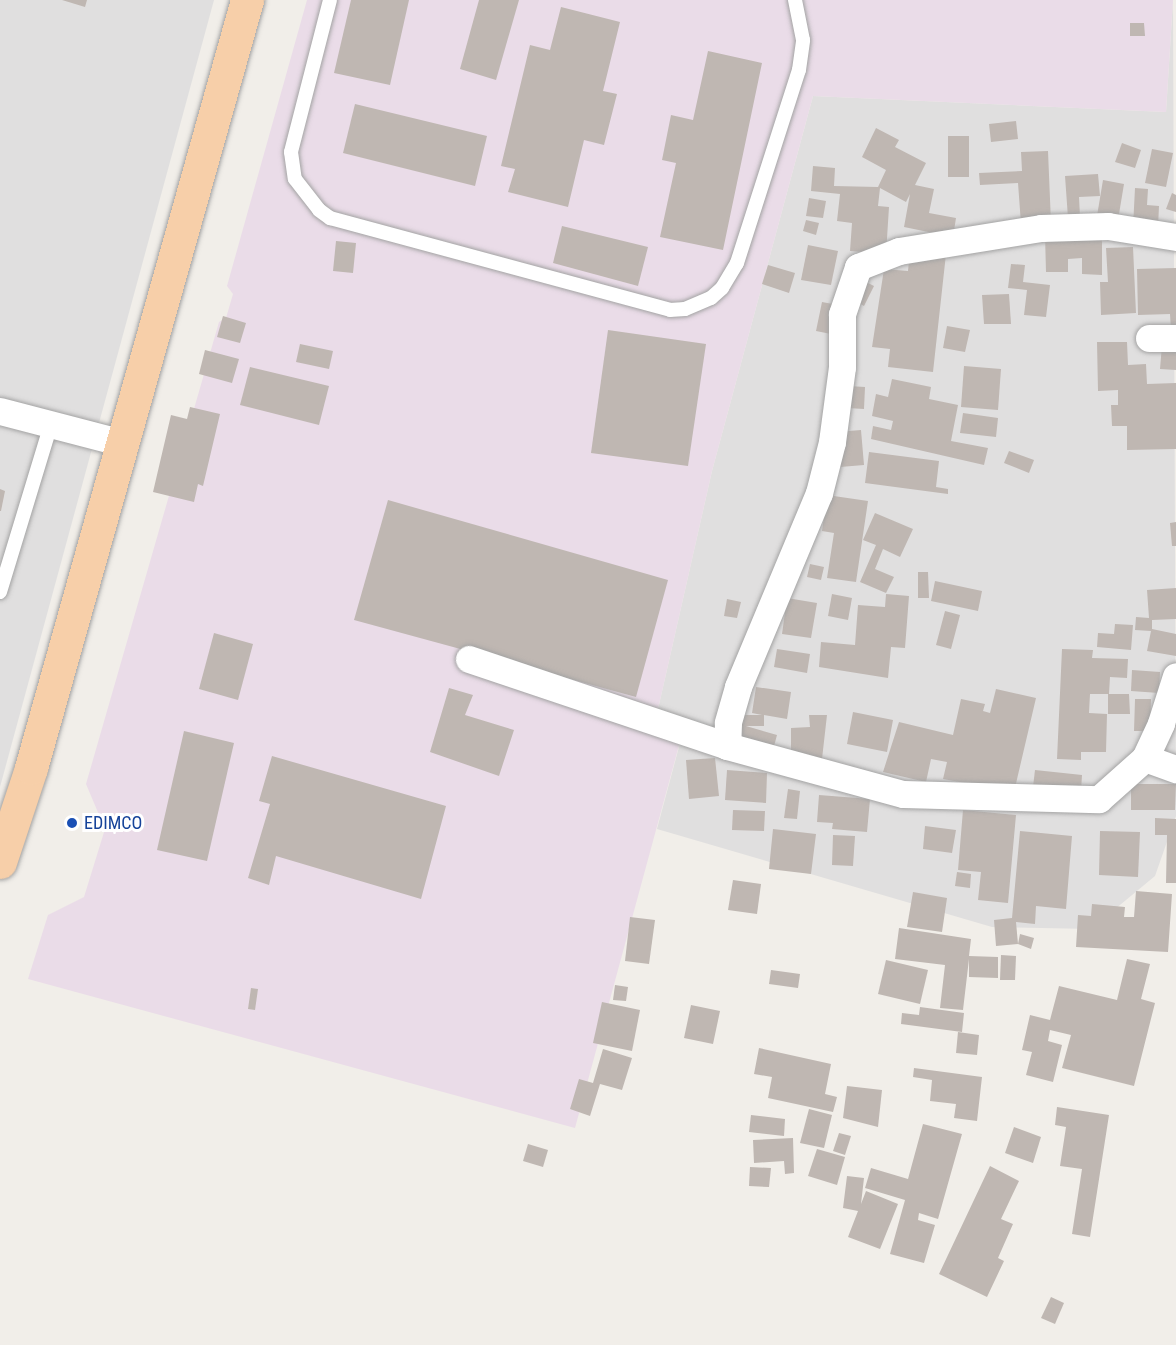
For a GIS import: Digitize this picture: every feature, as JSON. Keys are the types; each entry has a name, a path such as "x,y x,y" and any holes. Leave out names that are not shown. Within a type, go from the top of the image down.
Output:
{"main road":[{"path":"1,861 32,768 247,0"}],"street":[{"path":"727,746 728,723 738,687 819,493 832,442 842,367 842,314 858,267 899,251 1041,228 1108,226 1176,237"},
{"path":"1149,338 1176,338"},
{"path":"0,411 123,443"},
{"path":"469,659 727,746 903,794 1099,799 1145,758 1161,723 1176,676"},
{"path":"1145,758 1176,769"}],"lane":[{"path":"330,0 291,152 295,179 314,206 330,218 670,310 685,309 711,298 722,288 737,263 799,70 802,25 795,0"},
{"path":"0,592 51,424"}],"shaded area":[{"path":"0,0 214,0 0,787"},
{"path":"307,0 1173,0 1166,112 813,96 712,471 656,718 684,727 575,1128 28,979 48,915 84,897 105,829 86,784 219,322 226,318 233,294 227,286"},
{"path":"1173,0 1176,816 1155,876 1091,929 992,927 657,829 684,728 656,718 712,471 813,96 1166,112"}],"building":[{"path":"62,0 87,0 85,7"},
{"path":"351,0 409,0 390,85 334,73"},
{"path":"479,0 519,0 496,80 460,69"},
{"path":"561,7 620,22 603,91 617,94 604,145 584,140 568,207 508,192 515,169 501,166 530,45 550,50"},
{"path":"1130,23 1144,23 1145,36 1130,36"},
{"path":"708,51 762,63 723,250 660,237 676,163 662,160 671,115 693,120"},
{"path":"355,104 487,136 475,186 343,153"},
{"path":"1016,121 1018,139 991,142 989,124"},
{"path":"876,128 899,140 895,147 926,163 915,185 934,189 929,213 956,218 953,237 904,227 910,194 906,202 880,188 878,206 889,207 886,254 850,251 852,223 837,221 840,194 811,191 813,166 835,168 834,186 878,187 886,170 862,157"},
{"path":"948,136 969,136 969,177 948,177"},
{"path":"1122,143 1141,150 1135,168 1115,162"},
{"path":"1152,149 1173,153 1166,187 1145,183"},
{"path":"1048,151 1051,223 1021,224 1018,183 980,185 979,173 1022,171 1021,152"},
{"path":"1098,174 1100,196 1079,197 1080,217 1068,218 1065,176"},
{"path":"1103,180 1124,184 1118,220 1097,216"},
{"path":"1135,188 1148,189 1147,205 1159,206 1158,228 1133,227"},
{"path":"1172,193 1176,195 1176,212 1166,209"},
{"path":"809,198 826,201 823,218 806,216"},
{"path":"806,220 819,223 816,235 803,231"},
{"path":"562,226 648,247 638,286 553,263"},
{"path":"1045,235 1102,235 1102,275 1082,274 1082,258 1068,259 1068,272 1046,272"},
{"path":"336,241 356,243 353,273 333,271"},
{"path":"808,245 838,251 831,285 801,280"},
{"path":"1133,247 1136,313 1101,315 1100,282 1108,282 1106,248"},
{"path":"910,250 946,254 933,372 888,367 890,349 872,347 884,269 908,271"},
{"path":"1011,264 1025,265 1023,282 1050,285 1046,317 1024,315 1027,290 1008,288"},
{"path":"768,265 795,273 789,293 762,284"},
{"path":"1176,268 1176,330 1171,330 1170,314 1138,315 1137,269"},
{"path":"860,279 874,286 864,306 850,298"},
{"path":"1009,294 1011,324 984,324 982,295"},
{"path":"822,302 838,305 831,334 816,331"},
{"path":"223,316 246,323 240,343 217,337"},
{"path":"947,326 970,330 965,352 943,348"},
{"path":"608,330 706,344 688,466 591,453"},
{"path":"1097,342 1127,342 1128,365 1146,364 1147,384 1176,383 1176,449 1127,450 1127,426 1112,426 1111,405 1118,405 1118,390 1098,391"},
{"path":"300,344 333,351 329,369 296,362"},
{"path":"1162,345 1176,346 1176,370 1160,369"},
{"path":"205,350 239,359 232,383 199,374"},
{"path":"964,366 1001,369 998,410 961,407"},
{"path":"250,367 329,386 319,425 240,405"},
{"path":"892,379 931,387 929,399 958,405 951,441 988,448 984,465 871,439 873,426 891,430 893,421 872,416 876,394 888,397"},
{"path":"849,386 865,387 864,409 847,408"},
{"path":"190,407 220,414 203,486 198,484 194,502 153,492 171,415 187,419"},
{"path":"963,413 998,418 996,437 960,433"},
{"path":"861,430 864,465 840,467 837,432"},
{"path":"1009,451 1034,460 1029,473 1004,463"},
{"path":"869,452 939,461 936,487 948,489 948,494 865,483"},
{"path":"0,489 5,491 1,511 0,511"},
{"path":"827,495 868,501 856,582 827,578 834,533 822,531"},
{"path":"388,500 668,580 636,697 354,620"},
{"path":"875,513 913,529 900,557 883,549 875,569 894,577 886,593 860,582 876,545 863,540"},
{"path":"1176,522 1176,546 1172,546 1170,523"},
{"path":"810,564 824,567 821,580 807,577"},
{"path":"918,572 928,572 929,598 918,598"},
{"path":"935,581 982,591 978,611 931,601"},
{"path":"1176,588 1176,619 1152,620 1152,629 1176,634 1176,656 1147,651 1151,631 1135,630 1136,617 1149,618 1147,590"},
{"path":"832,594 852,598 848,620 828,616"},
{"path":"886,594 909,596 905,648 891,647 888,678 819,667 821,642 855,645 858,605 885,607"},
{"path":"787,598 817,603 811,638 782,634"},
{"path":"727,599 741,602 737,618 724,616"},
{"path":"945,611 960,615 951,649 936,645"},
{"path":"1115,624 1133,625 1131,650 1097,647 1098,633 1114,634"},
{"path":"214,633 253,644 238,700 199,689"},
{"path":"777,649 810,654 807,673 774,667"},
{"path":"1062,649 1093,650 1092,658 1128,659 1127,678 1110,677 1109,694 1129,694 1130,714 1108,714 1108,694 1090,694 1089,713 1107,714 1106,752 1081,752 1081,760 1057,759"},
{"path":"1132,670 1160,672 1159,693 1131,691"},
{"path":"756,687 791,692 787,719 764,715 764,726 746,726 777,735 773,750 739,741 742,715 762,715 752,713"},
{"path":"449,688 473,695 465,715 514,730 499,776 430,752"},
{"path":"996,689 1036,698 1014,792 943,779 947,762 931,759 926,782 883,772 899,722 953,735 961,699 985,704 983,711 990,713"},
{"path":"1135,699 1151,699 1150,731 1134,731"},
{"path":"853,712 893,720 887,752 847,744"},
{"path":"809,715 827,715 822,759 791,762 791,728 810,727"},
{"path":"184,731 234,743 207,861 157,850"},
{"path":"272,756 446,806 421,899 276,856 269,885 248,878 270,804 259,801"},
{"path":"715,758 719,796 689,799 686,760"},
{"path":"727,770 767,773 766,803 725,800"},
{"path":"1035,770 1082,775 1081,791 1033,787"},
{"path":"1131,784 1176,784 1175,810 1131,810"},
{"path":"788,789 800,791 797,819 784,818"},
{"path":"819,795 870,799 867,832 832,829 833,823 817,822"},
{"path":"733,810 765,811 764,831 732,830"},
{"path":"963,810 1016,815 1008,903 978,900 981,872 958,870"},
{"path":"1155,818 1176,819 1176,883 1166,883 1167,835 1155,835"},
{"path":"925,826 956,830 952,853 923,849"},
{"path":"773,829 816,834 811,874 769,869"},
{"path":"1020,831 1072,836 1066,909 1036,906 1035,924 1016,922 1018,944 996,946 994,920 1012,918"},
{"path":"1100,831 1140,832 1138,877 1099,875"},
{"path":"833,835 855,836 853,866 832,865"},
{"path":"957,872 971,874 970,888 955,886"},
{"path":"733,880 761,884 757,914 728,910"},
{"path":"1136,891 1172,894 1168,952 1076,947 1078,915 1091,916 1092,904 1125,907 1124,917 1134,917"},
{"path":"913,892 947,898 942,932 907,927"},
{"path":"630,917 655,920 649,964 625,961"},
{"path":"899,928 971,939 969,956 998,957 998,978 969,977 969,959 963,1010 940,1008 945,965 895,959"},
{"path":"1020,934 1034,938 1031,949 1018,944"},
{"path":"1001,955 1016,956 1015,980 1000,980"},
{"path":"1127,959 1150,964 1141,999 1155,1003 1134,1086 1062,1068 1071,1035 1050,1030 1048,1041 1062,1045 1053,1082 1026,1075 1032,1052 1022,1050 1030,1015 1050,1020 1059,986 1117,1000"},
{"path":"886,960 928,970 920,1004 878,994"},
{"path":"771,970 800,974 798,988 769,984"},
{"path":"615,985 628,987 626,1001 613,1000"},
{"path":"251,988 258,989 255,1010 248,1009"},
{"path":"602,1002 640,1010 632,1051 593,1043"},
{"path":"691,1005 720,1011 713,1044 684,1038"},
{"path":"920,1007 964,1013 962,1032 901,1024 902,1013 919,1015"},
{"path":"958,1032 979,1035 977,1055 956,1053"},
{"path":"759,1048 831,1064 825,1094 837,1097 833,1112 768,1098 772,1077 754,1074"},
{"path":"603,1049 632,1058 622,1090 600,1084 590,1116 570,1109 579,1079 593,1083"},
{"path":"914,1068 982,1077 977,1121 954,1118 956,1104 930,1101 932,1080 913,1077"},
{"path":"847,1086 882,1090 878,1127 843,1118"},
{"path":"1057,1107 1109,1115 1090,1237 1072,1234 1082,1169 1060,1166 1066,1127 1055,1125"},
{"path":"809,1109 832,1115 824,1148 800,1143"},
{"path":"751,1115 785,1119 784,1136 749,1132"},
{"path":"923,1124 962,1134 938,1219 919,1213 918,1220 935,1225 924,1263 890,1254 905,1200 865,1188 871,1168 908,1179"},
{"path":"1014,1127 1041,1137 1033,1163 1005,1153"},
{"path":"839,1133 851,1136 845,1155 833,1151"},
{"path":"793,1138 794,1173 785,1174 784,1161 754,1163 753,1140"},
{"path":"528,1144 548,1150 543,1167 523,1161"},
{"path":"817,1149 845,1157 837,1185 808,1176"},
{"path":"990,1166 1019,1181 1001,1219 1013,1224 998,1258 1004,1261 987,1297 939,1274"},
{"path":"750,1167 771,1168 769,1187 749,1186"},
{"path":"847,1176 864,1178 861,1204 866,1191 898,1204 880,1249 848,1237 858,1211 843,1208"},
{"path":"1051,1297 1064,1303 1055,1324 1041,1318"}],"place":[{"name":"EDIMCO","path":"72,823"}]}
